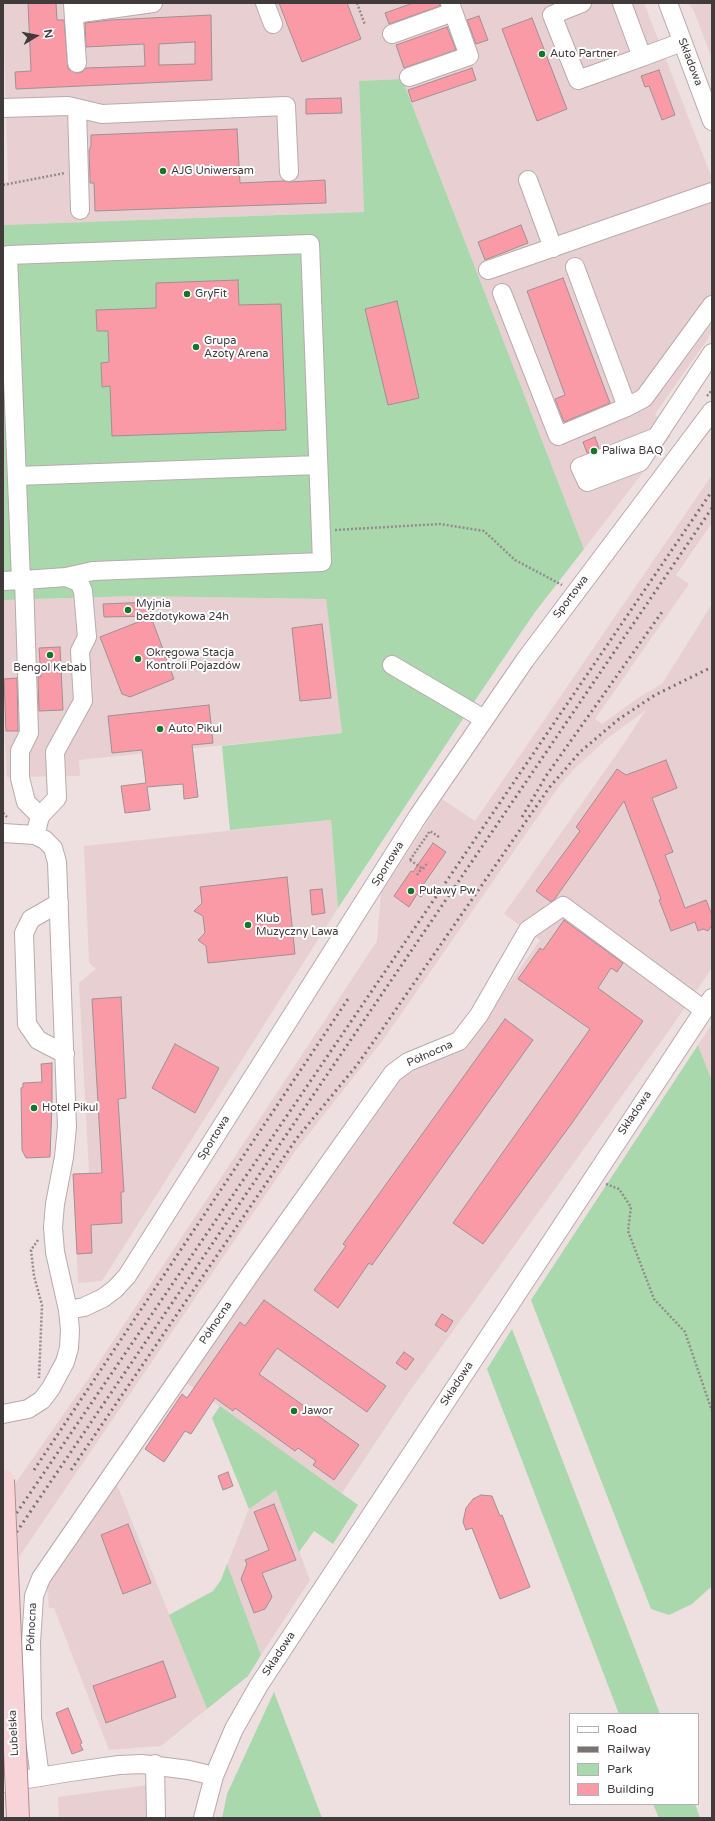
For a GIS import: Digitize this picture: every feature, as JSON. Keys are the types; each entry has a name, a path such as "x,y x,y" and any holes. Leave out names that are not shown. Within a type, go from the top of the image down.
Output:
{"main road":[{"name":"Lubelska","path":"3,1480 18,1818"}],"street":[{"path":"77,62 73,9 153,3"},
{"path":"265,3 273,24"},
{"path":"582,3 552,14 578,80 682,42"},
{"path":"622,3 642,57"},
{"name":"Składowa","path":"668,3 712,121"},
{"path":"392,34 452,7 469,56 409,77"},
{"path":"3,108 68,106 102,114 286,106 289,172"},
{"path":"77,108 80,210"},
{"path":"528,180 553,248"},
{"path":"488,270 712,192"},
{"path":"3,581 22,580 66,577 92,571 322,562 310,244 8,255 9,433 17,476 22,580 29,733 20,751 20,778 26,802 40,816"},
{"path":"575,267 627,407"},
{"path":"502,293 558,436 627,407 644,398 712,305"},
{"path":"654,438 712,353"},
{"name":"Sportowa","path":"68,1310 84,1307 103,1298 116,1289 127,1276 404,855 484,719 525,660 712,411"},
{"path":"17,476 318,465"},
{"path":"35,835 40,816 57,798 55,752 83,701 80,651 87,637 83,591 79,582 66,577"},
{"path":"392,665 484,719"},
{"path":"3,1414 28,1409 42,1400 52,1388 62,1369 68,1348 70,1330 68,1310 55,1252 52,1227 64,1157 67,1127 56,856 53,848 45,840 35,835 9,833"},
{"path":"59,903 31,919 24,933 27,1024 38,1040 65,1054"},
{"name":"Północna","path":"40,1777 32,1718 31,1643 34,1596 41,1578 251,1273 393,1072 408,1062 459,1041 480,1015 528,930 563,906 708,1004"},
{"name":"Składowa","path":"203,1818 214,1776 234,1729 259,1685 708,1004"},
{"path":"155,1764 156,1818"},
{"path":"3,1783 120,1765 155,1764 214,1776"}],"path":[{"path":"357,3 365,25"},
{"path":"3,185 79,171"},
{"path":"320,531 440,524 484,531 515,560 562,585"},
{"path":"3,813 15,825 9,833"},
{"path":"422,868 404,855 430,832 439,837"},
{"path":"417,875 422,868 424,869 428,862"},
{"path":"592,1178 619,1189 631,1206 628,1231 654,1299 685,1332 712,1411"},
{"path":"42,1235 31,1250 34,1276 42,1305 39,1374 44,1383 52,1388"}],"shaded area":[{"path":"3,3 644,3 712,178 712,333 655,414 671,436 584,549 402,79 359,81 364,212 3,225 3,182 8,182"},
{"path":"688,3 712,3 712,59 694,11"},
{"path":"712,475 712,523 676,575 689,584 595,719 602,724 641,696 662,684 712,604 712,968 670,1029 409,1392 342,1493 185,1382 401,1077 467,1045 540,940 504,914 646,710 608,738 573,770 557,789 383,1040 296,1150 19,1557 15,1484 88,1379 377,941 381,893 442,799 475,821"},
{"path":"134,596 326,599 342,733 79,760 80,776 7,777 3,709 3,600"},
{"path":"331,820 338,908 102,1281 78,1283 73,1174 89,1173 79,983 96,969 89,963 84,846"},
{"path":"712,1024 712,1081 698,1045"},
{"path":"116,1482 207,1709 161,1746 109,1750 54,1608 49,1608 47,1582"},
{"path":"276,1490 310,1580 261,1655 227,1565 249,1509"},
{"path":"163,1783 165,1818 59,1818 58,1797"}],"green space":[{"path":"402,79 584,549 535,612 338,908 331,820 230,830 222,746 342,733 326,599 134,596 3,600 3,225 364,212 359,81"},
{"path":"698,1045 712,1081 712,1586 692,1604 669,1615 651,1609 531,1300"},
{"path":"512,1329 660,1713 619,1713 487,1369"},
{"path":"220,1406 358,1505 333,1544 314,1531 299,1552 276,1490 249,1509 212,1418"},
{"path":"227,1564 261,1655 248,1676 207,1709 169,1615 213,1591 221,1580"},
{"path":"274,1692 322,1818 222,1818 227,1794"},
{"path":"653,1805 695,1805 700,1818 659,1818"}],"building":[{"path":"28,3 56,3 57,20 64,20 68,69 77,73 82,72 86,68 145,66 144,44 86,47 85,23 110,20 211,15 212,80 16,89 15,72 31,71","holes":["195,42 195,64 159,65 159,44"]},
{"path":"279,3 347,3 361,39 302,62"},
{"path":"413,3 440,3 440,6 389,24 385,13"},
{"path":"479,16 488,40 476,44 467,20"},
{"path":"532,18 567,109 537,121 502,29"},
{"path":"447,27 456,50 404,68 396,45"},
{"path":"472,68 476,80 412,102 408,90"},
{"path":"659,70 675,115 662,120 649,86 645,87 641,76"},
{"path":"341,98 342,113 306,114 306,99"},
{"name":"AJG Uniwersam","path":"237,129 240,183 325,180 326,203 95,211 94,183 90,183 89,151 91,146 91,135"},
{"path":"521,225 528,243 485,260 478,242"},
{"path":"563,278 610,403 564,422 555,399 565,395 527,291"},
{"name":"Grupa Azoty Arena","path":"238,280 239,305 281,304 286,430 112,436 110,386 102,387 101,363 109,362 108,331 97,331 96,310 156,308 156,283"},
{"path":"397,301 419,398 388,405 365,309"},
{"path":"595,437 599,448 587,453 583,442"},
{"name":"Myjnia bezdotykowa 24h","path":"152,602 152,616 104,617 103,604"},
{"name":"Okręgowa Stacja Kontroli Pojazdów","path":"151,617 174,679 130,697 122,694 100,637"},
{"path":"322,624 331,698 300,701 292,628"},
{"path":"60,647 63,710 39,711 38,677 41,677 39,648"},
{"path":"17,678 18,731 6,731 4,679"},
{"path":"209,705 213,743 192,745 198,797 184,799 183,784 147,787 150,810 125,813 121,786 146,783 142,750 112,753 108,716"},
{"path":"666,760 677,788 652,798 673,852 665,855 685,908 706,900 712,915 712,925 708,931 703,929 698,931 695,922 671,931 659,900 661,899 624,801 554,900 551,902 536,891 580,831 576,827 617,769 626,775"},
{"path":"433,843 446,852 423,885 427,888 421,897 417,894 409,907 394,896"},
{"name":"Klub Muzyczny Lawa","path":"287,877 295,954 208,963 206,946 198,940 205,933 203,916 194,911 202,903 200,887"},
{"path":"322,889 325,913 312,915 310,890"},
{"path":"564,920 623,963 617,972 611,968 598,988 643,1021 572,1123 483,1244 453,1223 590,1029 518,979 540,948 543,950"},
{"path":"121,997 126,1098 118,1099 124,1192 121,1192 122,1223 91,1225 92,1253 77,1254 73,1174 102,1173 92,999"},
{"path":"505,1019 533,1040 372,1265 369,1263 338,1308 314,1290 346,1246 343,1244"},
{"path":"175,1044 219,1068 195,1113 152,1088"},
{"path":"52,1063 50,1157 26,1158 22,1150 21,1088 23,1087 23,1083 42,1082 41,1064"},
{"path":"264,1300 386,1386 367,1412 277,1348 259,1374 359,1445 334,1480 313,1465 316,1461 298,1448 295,1451 235,1408 233,1411 215,1398 191,1434 185,1431 164,1462 145,1449 182,1394 187,1398 240,1322 245,1326"},
{"path":"442,1314 453,1321 446,1332 435,1325"},
{"path":"404,1352 414,1359 406,1370 396,1363"},
{"path":"228,1472 233,1486 223,1490 218,1476"},
{"path":"481,1495 492,1496 500,1516 502,1515 530,1587 500,1599 472,1528 466,1530 463,1522 466,1508 473,1499"},
{"path":"274,1504 296,1560 262,1573 272,1597 265,1609 254,1613 241,1579 247,1564 245,1560 269,1550 254,1512"},
{"path":"128,1524 151,1583 123,1594 101,1535"},
{"path":"163,1661 176,1697 106,1723 93,1686"},
{"path":"68,1708 82,1743 80,1744 83,1750 72,1754 56,1713"}],"railway":[{"path":"3,1533 712,491"},
{"path":"3,1552 712,508"},
{"path":"522,817 546,776 662,612"},
{"path":"71,1470 297,1138 357,1065 549,788 580,752 619,719 655,695 712,667"},
{"path":"34,1470 350,996"}],"place":[{"name":"Auto Partner","path":"542,54"},
{"name":"AJG Uniwersam","path":"163,171"},
{"name":"GryFit","path":"187,294"},
{"name":"Grupa Azoty Arena","path":"196,347"},
{"name":"Paliwa BAQ","path":"594,451"},
{"name":"Myjnia bezdotykowa 24h","path":"128,610"},
{"name":"Bengol Kebab","path":"50,655"},
{"name":"Okręgowa Stacja Kontroli Pojazdów","path":"138,659"},
{"name":"Auto Pikul","path":"160,729"},
{"name":"Puławy Pw","path":"411,891"},
{"name":"Klub Muzyczny Lawa","path":"248,925"},
{"name":"Hotel Pikul","path":"34,1108"},
{"name":"Jawor","path":"294,1411"}]}
